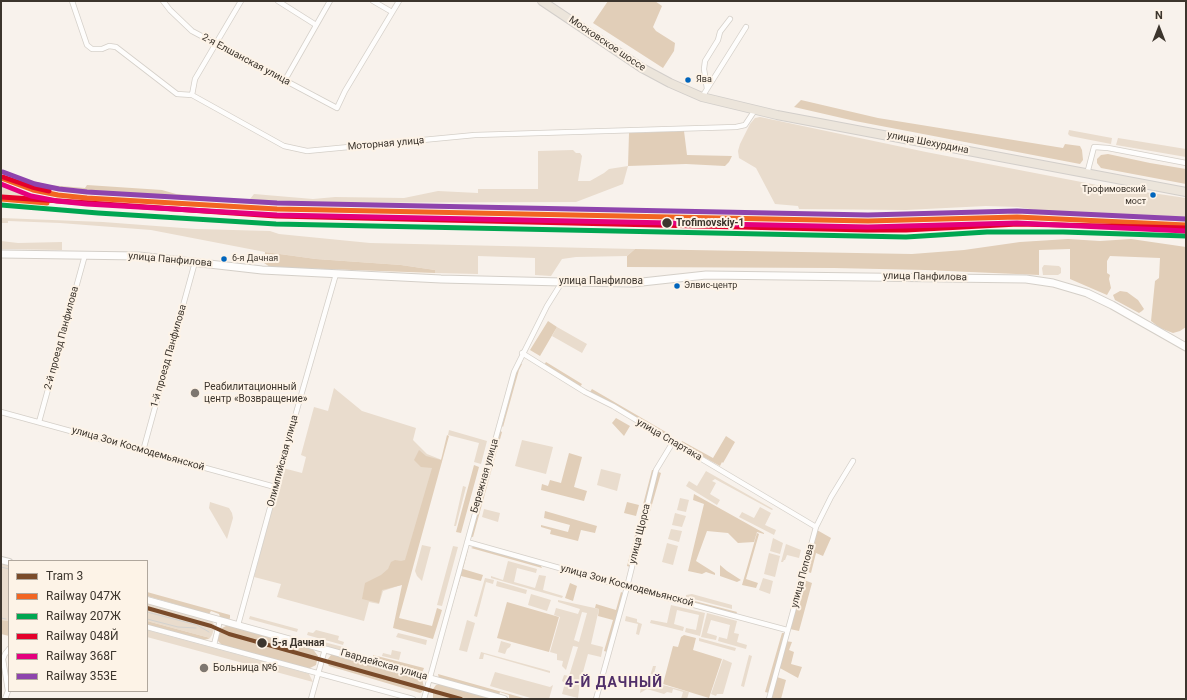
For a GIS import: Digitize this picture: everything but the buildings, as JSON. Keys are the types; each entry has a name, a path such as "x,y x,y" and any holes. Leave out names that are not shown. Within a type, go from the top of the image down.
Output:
{"main road":[{"name":"Московское шоссе","path":"542,1 642,68 672,84"},
{"name":"улица Шехурдина","path":"672,84 702,97 755,110 1186,192"},
{"name":"улица Панфилова","path":"1,254 139,256 262,270 442,279 633,283 706,275 997,278 1040,281 1058,284 1087,293 1112,305 1186,347"}],"street":[{"name":"Моторная улица","path":"72,1 87,45 92,49 102,49 109,46 116,47 177,94 192,95 284,146 307,151 475,135 736,127 746,125 755,110"},
{"name":"2-я Елшанская улица","path":"163,1 192,31 337,108 345,91 392,12"},
{"path":"192,95 195,79 241,1"},
{"path":"278,1 316,25"},
{"path":"285,80 330,1"},
{"path":"373,1 392,12 399,1"},
{"path":"707,89 704,69 705,61 718,40 720,32 730,19"},
{"path":"702,97 746,27"},
{"path":"1087,174 1094,147 1108,148 1186,163"},
{"name":"2-й проезд Панфилова","path":"39,422 85,255"},
{"name":"1-й проезд Панфилова","path":"143,451 195,262"},
{"name":"Олимпийская улица","path":"238,625 275,487 336,274"},
{"name":"Бережная улица","path":"424,699 514,372 522,353 547,306 562,282"},
{"name":"улица Спартака","path":"522,353 585,392 612,406 816,527"},
{"name":"улица Зои Космодемьянской","path":"1,412 275,487"},
{"name":"улица Щорса","path":"596,699 656,470 673,442"},
{"name":"улица Попова","path":"769,699 816,527 831,497 853,461"},
{"name":"улица Зои Космодемьянской","path":"467,542 626,587 788,630"},
{"name":"Гвардейская улица","path":"148,600 504,699"},
{"path":"214,645 220,620"},
{"path":"148,627 413,699"},
{"path":"311,699 325,649"},
{"path":"8,650 3,659 8,691"}],"shaded area":[{"path":"608,1 655,1 662,6 653,27 656,31 675,43 674,51 663,68 593,23"},
{"path":"801,100 878,118 1063,148 1065,144 1080,146 1083,160 1080,164 855,121 794,107"},
{"path":"760,117 926,152 1097,185 1186,198 1186,222 1047,212 1018,207 986,206 906,210 799,209 798,206 775,204 756,168 739,158 738,151 740,144 750,124 755,118"},
{"path":"1069,130 1112,138 1111,144 1070,136 1068,134"},
{"path":"684,131 687,155 732,156 729,162 725,166 686,164 628,166 629,133"},
{"path":"1118,138 1186,149 1186,157 1116,145"},
{"path":"573,150 576,153 580,153 582,156 578,181 590,181 609,169 628,166 623,184 576,202 250,203 222,200 250,199 254,194 313,199 335,197 404,198 438,191 478,193 478,189 538,189 538,151"},
{"path":"1108,154 1186,169 1186,184 1101,168 1097,163 1097,159 1101,155"},
{"path":"1,169 22,178 48,185 85,188 87,185 162,190 176,194 213,197 222,200 105,195 47,188 1,173"},
{"path":"1,186 44,199 44,201 1,196"},
{"path":"1,218 103,222 196,229 270,231 279,234 370,243 635,249 627,256 576,257 562,259 551,276 535,275 535,258 478,256 478,274 435,273 435,270 401,265 316,259 265,252 151,230 60,223 8,221 8,223 1,223"},
{"path":"1068,239 1100,241 1131,239 1186,247 1186,327 1173,333 1160,328 1151,321 1155,281 1159,278 1160,258 1110,256 1107,261 1107,273 1110,275 1109,279 1111,288 1107,295 1070,279 1070,249 1039,250 1039,275 834,268 627,267 627,256 635,249 912,254 964,250 1020,242"},
{"path":"1,241 18,243 62,242 62,250 1,249"},
{"path":"265,252 316,259 401,265 435,270 435,273 270,267 264,263"},
{"path":"1044,265 1059,266 1061,268 1061,273 1058,275 1043,275 1042,268"},
{"path":"1120,291 1127,292 1138,300 1144,309 1139,313 1115,300 1113,295"},
{"path":"548,321 557,327 540,356 530,350"},
{"path":"557,327 587,344 582,353 552,336"},
{"path":"546,362 582,384 580,387 544,365"},
{"path":"520,363 522,364 503,427 502,426 516,373"},
{"path":"334,388 362,411 416,428 413,440 427,454 442,460 404,584 383,591 379,604 369,602 364,621 277,597 281,584 254,577 283,468 302,473 306,457 301,455 314,407 328,411"},
{"path":"592,389 671,435 669,438 590,392"},
{"path":"616,418 630,426 624,436 612,423"},
{"path":"449,430 487,441 481,464 474,462 479,443 448,435"},
{"path":"500,431 502,432 473,537 469,536"},
{"path":"447,435 449,436 399,618 432,626 437,608 442,610 433,639 393,628 402,585 382,590 379,603 362,599 365,583 381,575 388,569 391,562 395,560 405,560 432,468 421,467 414,460 419,450 426,456 441,460"},
{"path":"726,436 735,442 720,466 680,444 682,441 713,458"},
{"path":"522,440 553,447 546,474 515,466"},
{"path":"569,453 582,457 574,487 587,491 584,501 541,490 542,484 548,486 550,480 561,483"},
{"path":"474,465 479,467 461,533 456,532"},
{"path":"601,469 621,474 617,491 597,485"},
{"path":"652,470 655,470 630,567 627,566"},
{"path":"656,471 661,473 649,515 646,514"},
{"path":"706,471 773,509 772,510 715,479 712,481 716,483 710,494 720,500 717,505 686,486 689,481 697,486"},
{"path":"463,486 466,487 456,526 454,526"},
{"path":"694,494 764,533 757,532 754,542 738,543 728,533 707,531 696,561 715,573 715,575 706,572 702,574 688,571 704,504 693,500"},
{"path":"680,498 689,500 686,512 677,510"},
{"path":"210,502 229,508 232,513 233,518 227,539 209,508"},
{"path":"627,502 639,505 636,516 624,513"},
{"path":"760,507 771,513 765,525 776,530 774,535 739,517 742,512 754,518"},
{"path":"484,509 500,513 498,522 482,517"},
{"path":"545,511 597,526 595,533 581,530 578,541 550,534 551,530 541,527 541,525 568,532 570,525 544,518"},
{"path":"675,513 686,516 682,527 672,525"},
{"path":"671,529 682,531 679,542 668,539"},
{"path":"817,530 831,538 823,556 816,553 811,573 806,571"},
{"path":"757,533 759,534 746,579 758,583 756,588 742,585"},
{"path":"773,538 783,543 780,554 770,551"},
{"path":"667,543 678,546 673,565 662,562"},
{"path":"786,544 801,550 799,558 787,555 785,560 781,562"},
{"path":"422,545 431,547 422,581 417,576 415,571"},
{"path":"453,546 458,547 442,606 437,605"},
{"path":"475,546 540,564 542,568 471,548"},
{"path":"468,550 463,569 483,575 481,581 461,576 452,606 465,551"},
{"path":"769,553 780,556 775,577 764,574"},
{"path":"508,561 537,569 536,573 517,568 514,582 535,588 539,575 546,576 543,590 563,596 562,598 491,578 491,576 503,580"},
{"path":"1,563 8,565 8,621 1,620"},
{"path":"720,565 741,580 737,582 720,576"},
{"path":"485,578 494,580 493,584 486,582 477,617 474,616"},
{"path":"763,578 773,581 770,594 759,590"},
{"path":"804,580 812,583 799,631 790,629"},
{"path":"497,581 527,590 526,594 496,586"},
{"path":"570,583 577,586 573,601 565,598"},
{"path":"148,592 230,615 230,618 229,620 220,617 219,614 211,611 209,614 148,596"},
{"path":"621,592 623,593 607,652 604,651 613,620 598,616 599,609 595,608 596,604 616,610"},
{"path":"531,594 551,600 547,611 528,605"},
{"path":"692,594 732,605 732,609 686,597 686,595"},
{"path":"679,597 737,612 736,614 679,599"},
{"path":"558,600 599,609 591,644 603,647 601,657 588,654 580,683 578,698 562,694 565,683 562,681 564,675 569,676 578,647 573,646 566,670 562,666 563,661 557,660 557,654 550,652 560,617 554,615 556,608 578,614 580,609 558,602","holes":["582,612 587,613 579,642 574,640"]},
{"path":"507,602 559,617 549,652 497,638"},
{"path":"148,603 212,621 215,626 210,638 148,621"},
{"path":"671,605 705,613 700,636 685,632 686,628 696,630 699,615 677,610 674,624 684,627 683,631 650,623 651,620 667,623"},
{"path":"707,613 737,621 734,633 739,634 737,642 747,645 746,649 718,641 719,637 727,639 730,625 711,620 707,633 717,636 716,640 701,637"},
{"path":"250,616 298,629 297,632 249,619"},
{"path":"626,616 637,619 637,622 642,624 639,635 636,634 638,624 625,621"},
{"path":"1,620 8,621 8,636 1,634"},
{"path":"467,620 475,623 467,652 459,650"},
{"path":"148,621 210,638 203,640 148,625"},
{"path":"226,626 312,648 318,656 316,665 310,668 304,668 223,646 217,640 222,628"},
{"path":"148,630 306,673 309,674 313,682 148,637"},
{"path":"316,630 339,636 338,640 344,642 343,645 307,635 308,632 313,633"},
{"path":"398,633 427,640 426,645 396,637"},
{"path":"782,633 785,633 769,693 765,692"},
{"path":"684,635 696,638 693,650 722,659 709,698 663,684 673,646 678,647 681,637"},
{"path":"699,638 736,648 735,651 699,641"},
{"path":"320,641 347,648 342,651 320,645"},
{"path":"501,641 511,644 505,654 498,652"},
{"path":"785,641 792,642 789,650 794,652 791,664 802,667 798,678 778,667"},
{"path":"392,650 401,652 399,660 382,656 383,653 391,655"},
{"path":"481,652 550,671 550,673 484,654 483,659 479,659"},
{"path":"333,654 422,679 424,687 420,693 329,666 327,663 328,659"},
{"path":"373,655 424,668 422,673 374,659"},
{"path":"749,655 752,656 744,687 741,686"},
{"path":"723,659 732,663 723,694 717,694 716,696 711,694"},
{"path":"653,666 656,666 651,685 662,688 663,685 689,692 687,699 681,699 683,692 673,689 672,693 667,692 664,694 647,689 640,693 642,682 648,683"},
{"path":"495,672 550,687 553,685 549,699 534,699 490,686"},
{"path":"438,674 527,699 509,699 509,695 500,692 499,695 439,679"},
{"path":"777,677 786,680 781,699 771,699"},
{"path":"440,684 495,699 433,699 433,689 436,685"}],"tram line":[{"path":"1,567 8,569"},
{"name":"3","path":"148,608 211,626 229,634 461,699"},
{"path":"148,612 197,625 209,632"},
{"path":"1,618 6,619"},
{"path":"148,619 178,627 196,628"}],"rail line":[{"name":"353Е","path":"3,172 35,184 59,189 277,203 868,215 1017,211 1186,219"},
{"name":"048Й","path":"3,177 49,191"},
{"name":"047Ж","path":"1,178 33,190 58,195 277,209 868,221 1017,217 1186,225"},
{"name":"368Г","path":"1,184 31,196 57,201 277,215 868,227 1017,223 1186,231"},
{"name":"048Й","path":"2,197 276,216 867,230 906,230 1018,224 1186,228"},
{"name":"047Ж","path":"1,199 47,203"},
{"name":"207Ж","path":"1,205 98,213 276,224 906,237 987,232 1063,232 1186,236"}],"place":[{"name":"Ява","path":"688,80"},
{"name":"Трофимовский мост","path":"1153,195"},
{"name":"Trofimovskiy-1","path":"667,223"},
{"name":"6-я Дачная","path":"224,259"},
{"name":"Элвис-центр","path":"677,286"},
{"name":"Реабилитационный центр «Возвращение»","path":"195,393"},
{"name":"5-я Дачная","path":"262,643"},
{"name":"Больница №6","path":"204,668"}],"district":[{"name":"4-Й ДАЧНЫЙ","path":"614,683"}]}
